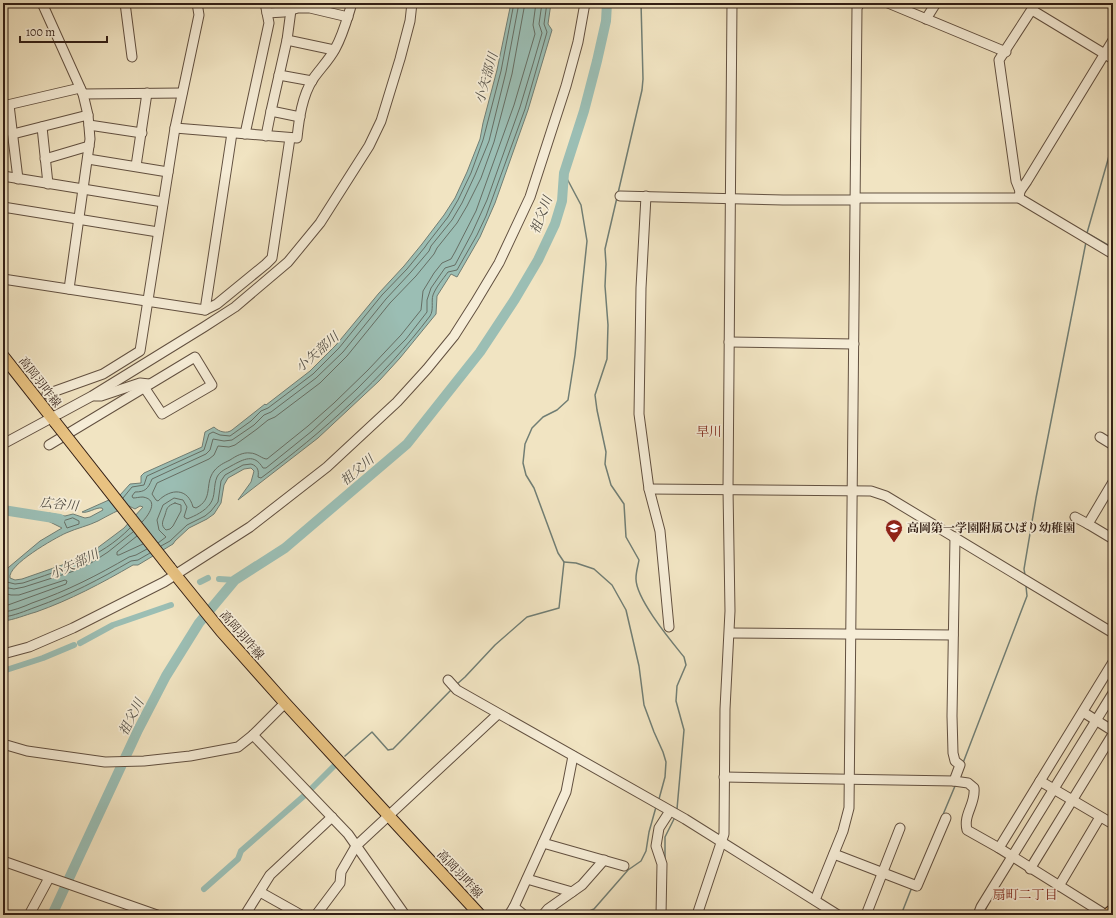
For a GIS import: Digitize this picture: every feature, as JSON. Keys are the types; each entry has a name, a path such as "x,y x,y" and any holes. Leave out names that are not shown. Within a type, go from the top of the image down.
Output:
{"highway":[{"path":"1107,915 1113,911"}],"main road":[{"name":"高岡羽咋線","path":"3,356 194,599 221,631 285,703 480,915"}],"street":[{"path":"42,3 82,91 89,120 88,160 69,289"},
{"path":"125,3 132,57"},
{"path":"47,394 103,374 140,351 175,128 199,15 197,3"},
{"path":"245,134 269,23 265,3"},
{"path":"175,128 297,138 300,117 312,81 334,50 343,33 352,3"},
{"path":"3,444 53,420 186,339 235,307 288,262 320,223 369,146 381,122 410,21 412,3"},
{"path":"3,654 29,647 73,628 250,527 327,467 397,402 427,369 454,336 476,303 499,263 530,197 568,79 578,42 585,3"},
{"path":"697,915 724,834 725,709 730,633 728,489 732,3"},
{"path":"815,900 843,832 852,779 855,491 854,344 860,198 857,8 860,3"},
{"path":"889,3 1006,52"},
{"path":"926,19 936,3"},
{"path":"1020,194 1016,181 1000,60 1034,7 1113,60"},
{"path":"267,13 298,8 310,8 348,17"},
{"path":"266,136 287,40 291,10"},
{"path":"287,40 334,50"},
{"path":"1020,194 1113,40"},
{"path":"279,75 312,81"},
{"path":"18,179 13,134 6,105 82,91 182,93"},
{"path":"136,166 147,93"},
{"path":"271,111 300,117"},
{"path":"13,134 42,127 89,120 142,133"},
{"path":"42,127 48,184"},
{"path":"205,310 232,133"},
{"path":"3,279 205,310 217,304 272,258 290,138"},
{"path":"45,159 89,146"},
{"path":"88,160 168,172"},
{"path":"3,176 163,202"},
{"path":"620,196 860,198 1020,194 1113,254"},
{"path":"646,196 640,288 639,414 649,489 660,531 669,627"},
{"path":"3,207 158,232"},
{"path":"729,342 854,344"},
{"path":"49,445 147,385 195,357 212,385 162,414 147,385 140,383 101,396 92,396"},
{"path":"1100,437 1113,445"},
{"path":"1088,524 1113,482"},
{"path":"649,489 871,491 886,496 1113,633"},
{"path":"1075,517 1113,539"},
{"path":"955,537 953,753 955,761 960,765 957,781"},
{"path":"730,633 953,635"},
{"path":"999,848 1113,662"},
{"path":"453,685 498,714 666,808 838,915"},
{"path":"978,915 981,907 1012,856 1113,693"},
{"path":"3,744 34,752 92,761 144,761 190,756 238,747 253,735 285,703"},
{"path":"1082,712 1113,731"},
{"path":"316,915 340,883 341,872 356,846 498,714"},
{"path":"1030,868 1113,734"},
{"path":"253,735 348,834 405,915"},
{"path":"509,915 566,792 573,756"},
{"path":"724,777 957,781 968,783 974,788 975,796 965,822 967,830 999,848 1107,915"},
{"path":"1040,781 1113,824"},
{"path":"661,915 662,864 656,846 659,828 666,808"},
{"path":"1059,886 1100,817"},
{"path":"245,915 270,875 332,818"},
{"path":"834,854 917,886 946,818"},
{"path":"866,915 900,828"},
{"path":"543,843 624,866"},
{"path":"543,915 548,909 582,885 604,860"},
{"path":"4,864 157,915"},
{"path":"29,915 49,878"},
{"path":"527,879 572,892"},
{"path":"260,892 301,915"},
{"path":"514,907 524,915"}],"water":[{"name":"小矢部川","path":"511,3 551,3 548,24 552,30 528,110 495,203 480,237 457,277 451,274 437,296 436,314 400,358 379,381 318,438 238,500 251,482 254,471 251,468 244,469 228,478 224,485 221,503 214,514 189,528 173,544 138,565 133,565 73,597 36,612 15,619 3,621 3,580 5,575 3,576 3,572 40,541 62,528 48,521 49,513 65,516 73,514 85,518 103,510 100,508 82,512 120,495 130,484 141,483 141,476 144,473 202,447 205,432 214,427 223,432 232,430 310,371 336,345 422,244 455,198 480,139 497,70","holes":["129,506 135,509 140,506 143,507 124,528 88,555 22,579 15,580 10,578 11,573 16,566 33,552 52,540 70,531 94,523"]}],"waterway":[{"name":"祖父川","path":"52,915 138,730 166,676 199,623 235,580 285,548 407,444 480,352 515,299 538,260 555,224 562,201 564,173 584,111 597,61 606,21 607,3"},
{"path":"641,3 642,90 605,249 605,286 608,325 607,359 595,395 606,452 605,464 611,485 624,504 626,537 639,560 636,576 637,586 647,608 684,657 686,665 677,686 676,701 684,730 677,809"},
{"path":"1113,142 1087,233 1113,248"},
{"path":"456,685 495,645 527,617 559,608 564,562 558,553 534,488 526,475 523,463 525,444 532,428 543,417 557,410 568,400 575,355 587,241 581,205 564,173"},
{"path":"1025,575 1024,569 1036,498 1086,242"},
{"name":"広谷川","path":"3,510 60,519"},
{"path":"564,562 576,563 594,569 612,585 626,610 639,666 644,705 666,762 665,777 659,799"},
{"path":"200,582 208,578"},
{"path":"219,579 235,580"},
{"path":"963,763 1027,596 1026,586"},
{"path":"80,643 113,625 171,605"},
{"path":"3,671 43,658 74,645"},
{"path":"345,756 372,732 388,750 393,749 452,689"},
{"path":"311,789 333,767"},
{"path":"942,817 955,786"},
{"path":"204,889 238,859 241,851 305,795"},
{"path":"580,915 594,909 628,870 641,861 646,851 649,832 656,807"},
{"path":"665,859 665,837 674,819"},
{"path":"901,915 912,887"},
{"path":"983,915 988,904"}],"place":[{"name":"高岡第一学園附属ひばり幼稚園","path":"894,543"}],"district":[{"name":"早川","path":"709,431"},
{"name":"扇町二丁目","path":"1025,894"}]}
